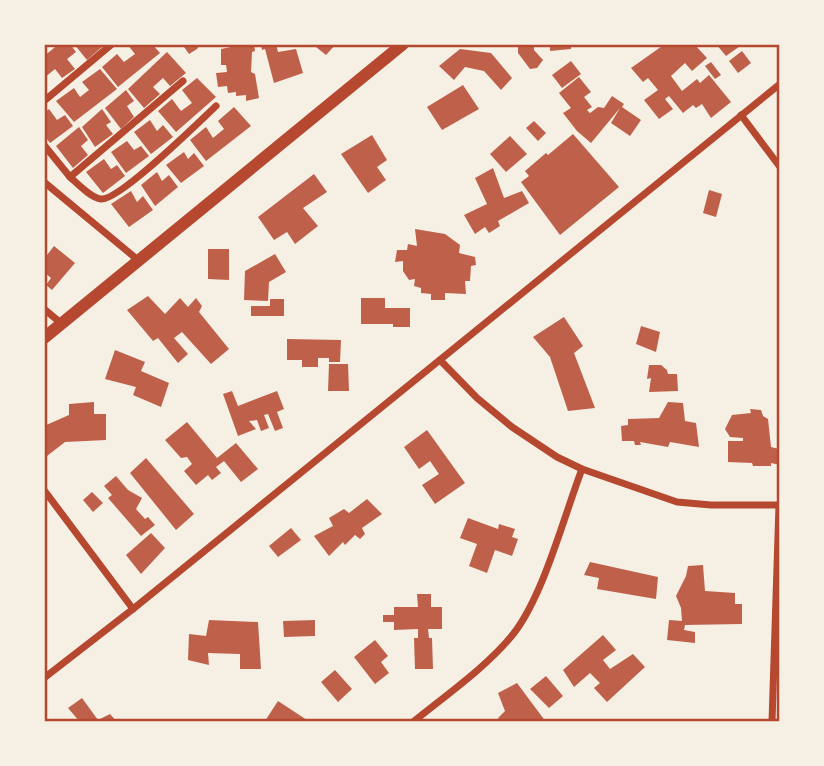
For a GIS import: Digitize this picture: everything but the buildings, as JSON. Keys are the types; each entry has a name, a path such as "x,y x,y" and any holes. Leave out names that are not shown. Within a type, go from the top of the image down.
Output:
{"street":[{"path":"44,101 112,44"},
{"path":"44,338 403,44"},
{"path":"70,177 183,80"},
{"path":"44,678 780,84"},
{"path":"44,145 70,177 98,199 105,200 132,183 216,106"},
{"path":"741,115 780,167"},
{"path":"44,182 138,260"},
{"path":"44,309 62,324"},
{"path":"440,360 477,398 512,427 557,457 582,469 677,502 780,505 772,722"},
{"path":"413,722 496,653 515,632 541,581 582,469"},
{"path":"44,490 133,608"}]}
